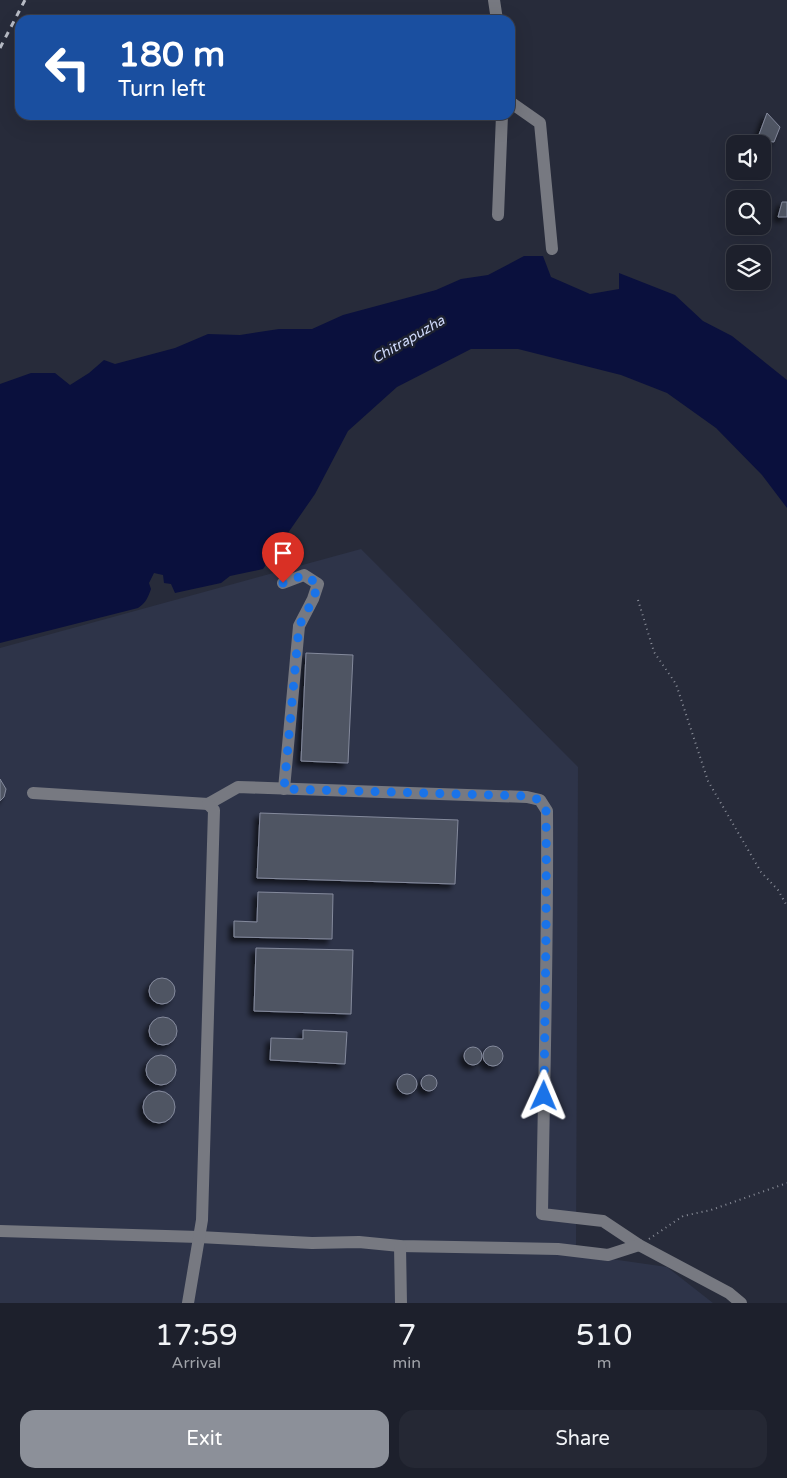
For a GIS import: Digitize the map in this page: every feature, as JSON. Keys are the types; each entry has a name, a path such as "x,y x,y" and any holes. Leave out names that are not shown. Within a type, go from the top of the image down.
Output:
{"street":[{"path":"494,0 496,15"},
{"path":"515,106 540,124 552,249"},
{"path":"498,214 502,120"},
{"path":"283,583 304,575 318,584 313,600 299,626 284,789"},
{"path":"33,793 208,804 238,787 527,796 540,800 546,811 548,925 544,980 542,1214 603,1221 639,1246 729,1294 742,1303"},
{"path":"188,1303 202,1220 214,810 208,804"},
{"path":"0,1231 400,1246 558,1249 608,1255 639,1246"},
{"path":"400,1246 401,1303"}],"path":[{"path":"638,600 654,652 676,684 708,781 761,872 778,890 787,906"},
{"path":"639,1246 683,1216 711,1210 787,1183"}],"shaded area":[{"path":"361,549 578,767 576,1254 667,1267 713,1303 0,1303 0,648"}],"water":[{"name":"Chitrapuzha","path":"524,256 543,256 551,277 590,294 619,289 619,273 675,295 703,321 732,336 787,380 787,508 762,475 716,428 667,393 621,375 518,349 471,349 397,387 348,431 315,494 263,569 230,576 221,583 175,593 171,584 164,583 163,575 154,573 149,583 151,589 148,597 138,608 0,643 0,384 31,373 55,373 70,385 89,373 104,360 115,364 175,348 208,334 240,335 279,329 312,329 343,315 436,290 461,279 488,275"}],"building":[{"path":"767,113 780,127 774,142 771,142 771,135 759,135"},
{"path":"782,202 787,202 787,217 778,217"},
{"path":"306,653 353,655 348,763 301,761"},
{"path":"0,779 6,789 4,797 0,801"},
{"path":"260,813 458,820 455,884 257,878"},
{"path":"258,892 333,894 332,939 234,937 234,921 257,922"},
{"path":"256,948 353,950 351,1014 254,1011"},
{"path":"162,978 171,982 175,991 171,1000 162,1004 153,1000 149,991 153,982"},
{"path":"163,1017 173,1021 177,1031 173,1041 163,1045 153,1041 149,1031 153,1021"},
{"path":"303,1030 347,1032 345,1064 270,1060 271,1038 303,1039"},
{"path":"493,1046 500,1049 503,1056 500,1063 493,1066 486,1063 483,1056 486,1049"},
{"path":"473,1047 479,1050 482,1056 479,1062 473,1065 467,1062 464,1056 467,1050"},
{"path":"161,1055 167,1056 175,1064 175,1076 167,1084 161,1085 155,1084 147,1076 146,1070 147,1064 155,1056"},
{"path":"407,1074 414,1077 417,1084 414,1091 407,1094 400,1091 397,1084 400,1077"},
{"path":"429,1075 435,1077 437,1083 435,1089 429,1091 423,1089 421,1083 423,1077"},
{"path":"159,1091 165,1092 170,1096 174,1101 174,1113 170,1118 165,1122 159,1123 153,1122 148,1118 144,1113 143,1107 144,1101 148,1096 153,1092"}],"railway":[{"path":"17,15 25,0"},
{"path":"0,48 15,19"}],"route":[{"path":"283,583 304,575 318,584 313,600 299,626 284,789 527,796 540,800 546,811 548,934 544,980 544,1096"}]}
